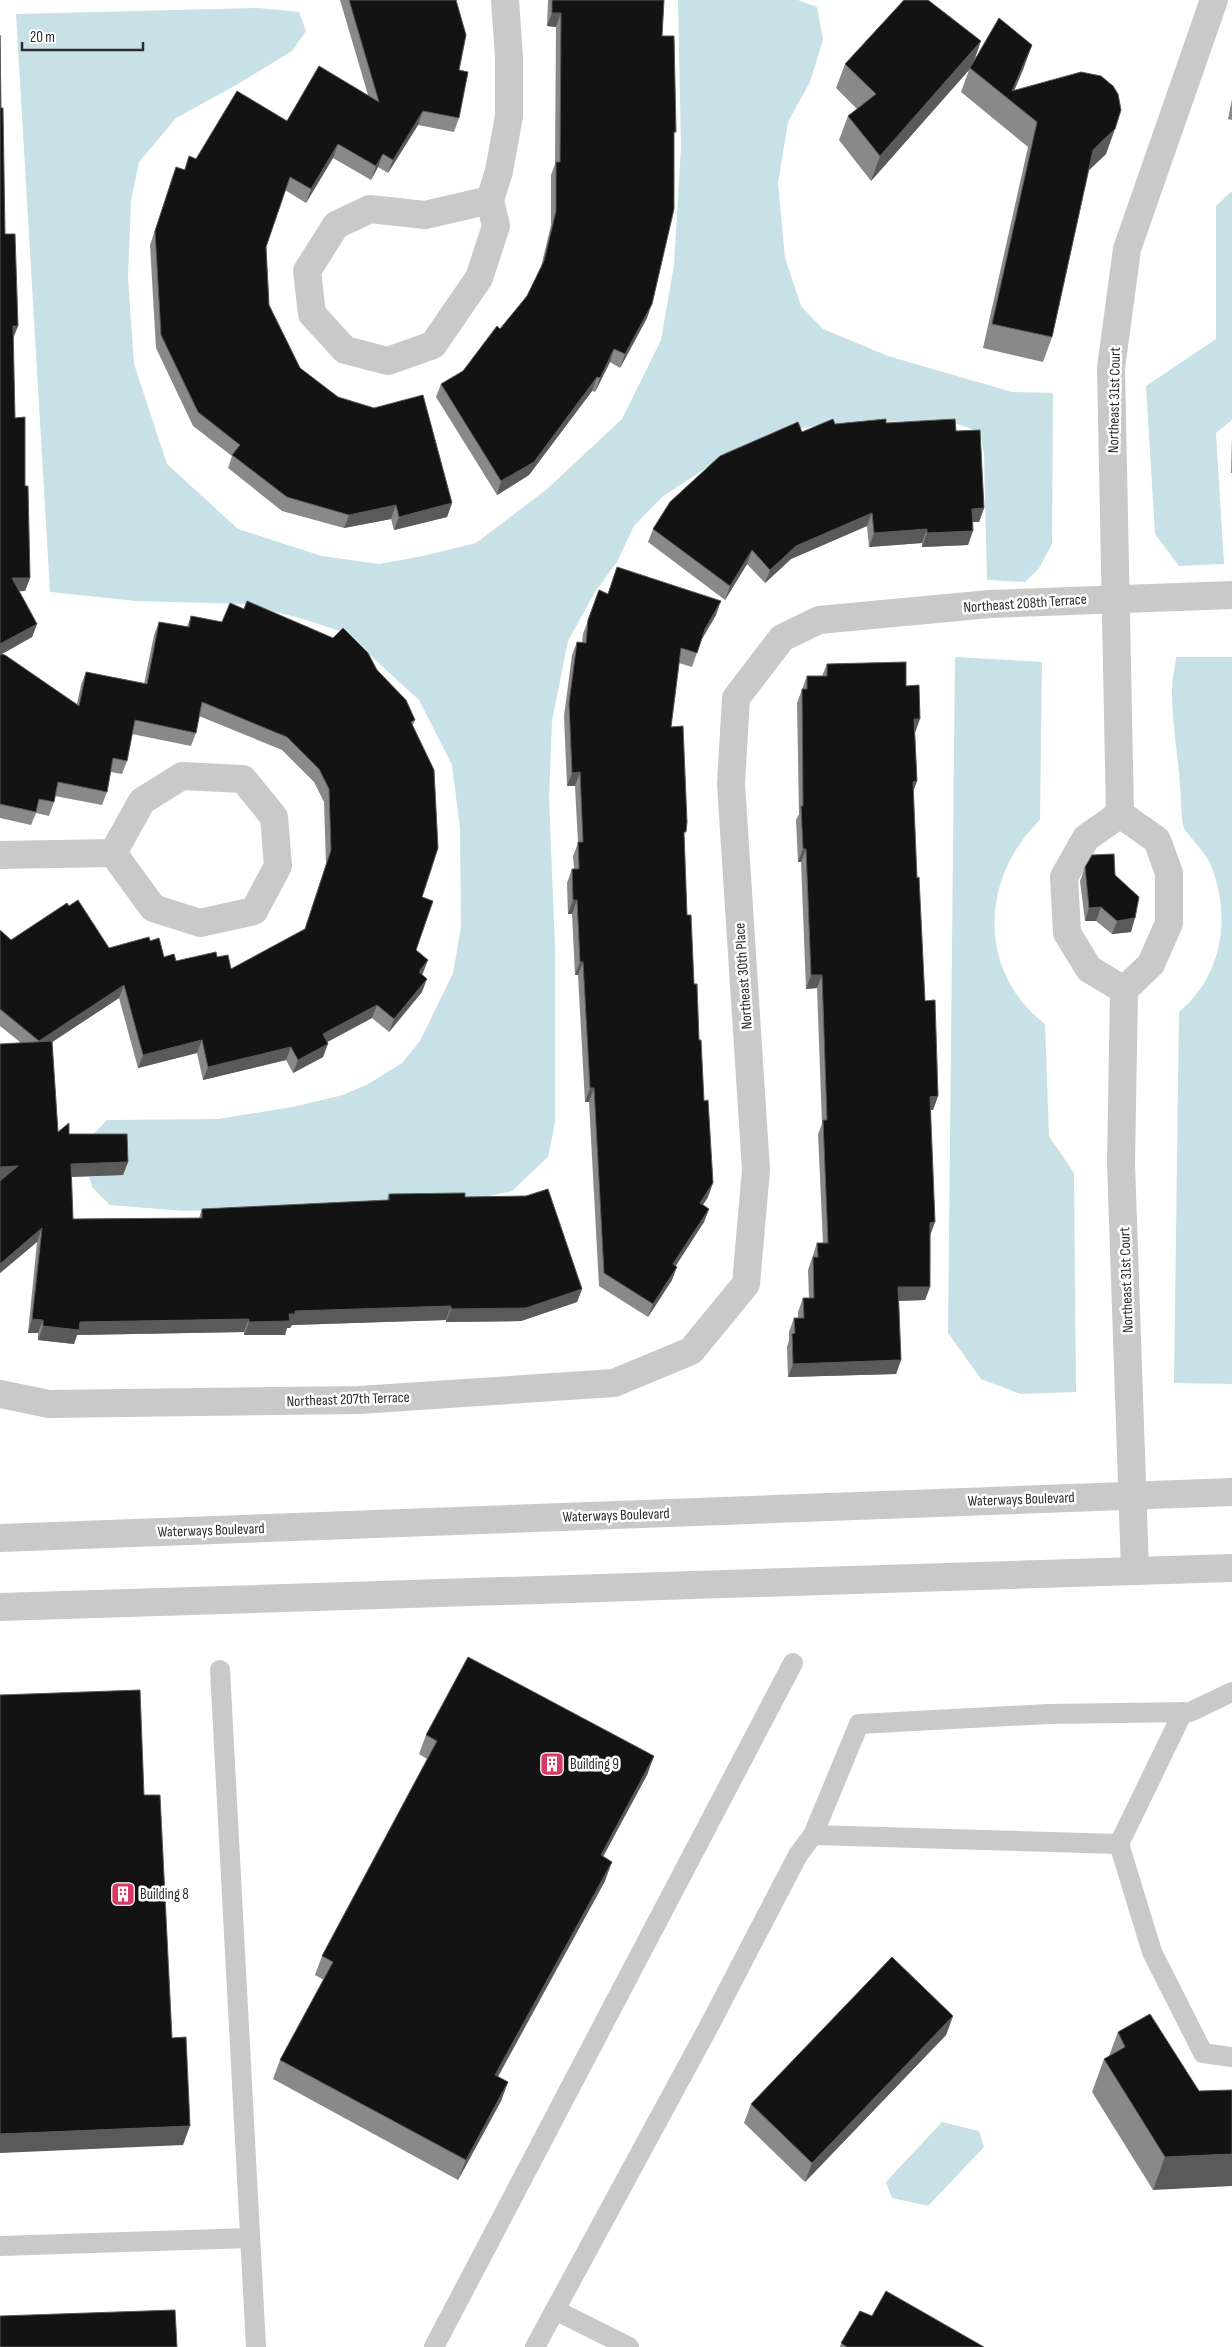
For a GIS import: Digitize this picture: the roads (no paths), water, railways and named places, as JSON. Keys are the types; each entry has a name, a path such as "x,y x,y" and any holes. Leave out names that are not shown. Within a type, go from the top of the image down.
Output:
{"street":[{"path":"490,200 425,215 370,209 336,225 307,271 312,314 345,350 388,361 433,345 479,278 496,226 490,200 499,170 509,116 509,57 505,0"},
{"name":"Northeast 31st Court","path":"1120,814 1114,598 1111,368 1128,249 1214,0"},
{"name":"Northeast 208th Terrace","path":"819,620 990,604 1232,595"},
{"name":"Northeast 30th Place","path":"691,1351 746,1284 756,1170 731,784 736,698 782,638 819,620"},
{"path":"182,776 243,779 274,817 278,866 254,911 200,923 153,908 113,853 142,801 182,776"},
{"path":"1120,814 1157,840 1168,873 1168,923 1151,964 1124,990 1089,969 1067,933 1064,877 1086,838 1120,814"},
{"path":"0,854 113,853"},
{"name":"Northeast 31st Court","path":"1124,990 1121,1163 1135,1571"},
{"name":"Northeast 207th Terrace","path":"0,1394 49,1404 359,1400 614,1383 691,1351"},
{"name":"Waterways Boulevard","path":"0,1538 1232,1492"},
{"path":"0,1607 1232,1568"}],"lane":[{"path":"434,2347 793,1663"},
{"path":"220,1670 256,2347"},
{"path":"535,2347 708,2028 798,1855 813,1835 859,1724 1048,1714 1190,1712 1232,1692"},
{"path":"1183,1712 1119,1844 1152,1952 1203,2052 1232,2057"},
{"path":"813,1835 1119,1844"},
{"path":"0,2246 250,2238"},
{"path":"555,2310 630,2347"}],"water":[{"path":"678,0 798,0 817,7 823,40 810,82 788,122 778,183 785,258 801,306 823,329 888,356 1012,392 1053,393 1052,544 1039,568 1025,582 987,580 984,453 980,432 958,424 921,421 836,423 771,433 709,466 662,497 634,526 617,562 595,592 568,641 552,721 549,798 555,948 555,1123 548,1157 512,1191 467,1201 185,1211 110,1205 92,1187 86,1164 90,1138 107,1120 218,1119 292,1107 343,1095 370,1083 402,1063 420,1041 453,973 461,927 460,829 452,765 419,700 346,633 303,619 245,604 136,601 50,592 16,14 259,8 299,12 306,31 292,51 238,84 176,118 139,162 131,201 128,278 134,364 167,464 238,529 322,556 379,564 476,543 547,489 622,419 661,340 674,265 681,148"},
{"path":"1232,191 1232,420 1216,433 1224,564 1179,566 1155,534 1146,386 1216,339 1216,206"},
{"path":"955,657 1042,662 1040,820 1020,843 1006,868 997,896 994,924 998,951 1007,978 1023,1002 1045,1024 1049,1136 1074,1173 1076,1392 1021,1394 981,1379 948,1333"},
{"path":"1176,657 1232,657 1232,1384 1174,1383 1179,1012 1194,997 1206,980 1220,942 1221,921 1216,881 1209,861 1185,830 1183,823 1172,703 1172,682"},
{"path":"942,2122 979,2131 984,2147 928,2206 892,2198 886,2182"}],"place":[{"name":"Building 9","path":"552,1764"},
{"name":"Building 8","path":"123,1894"}]}
